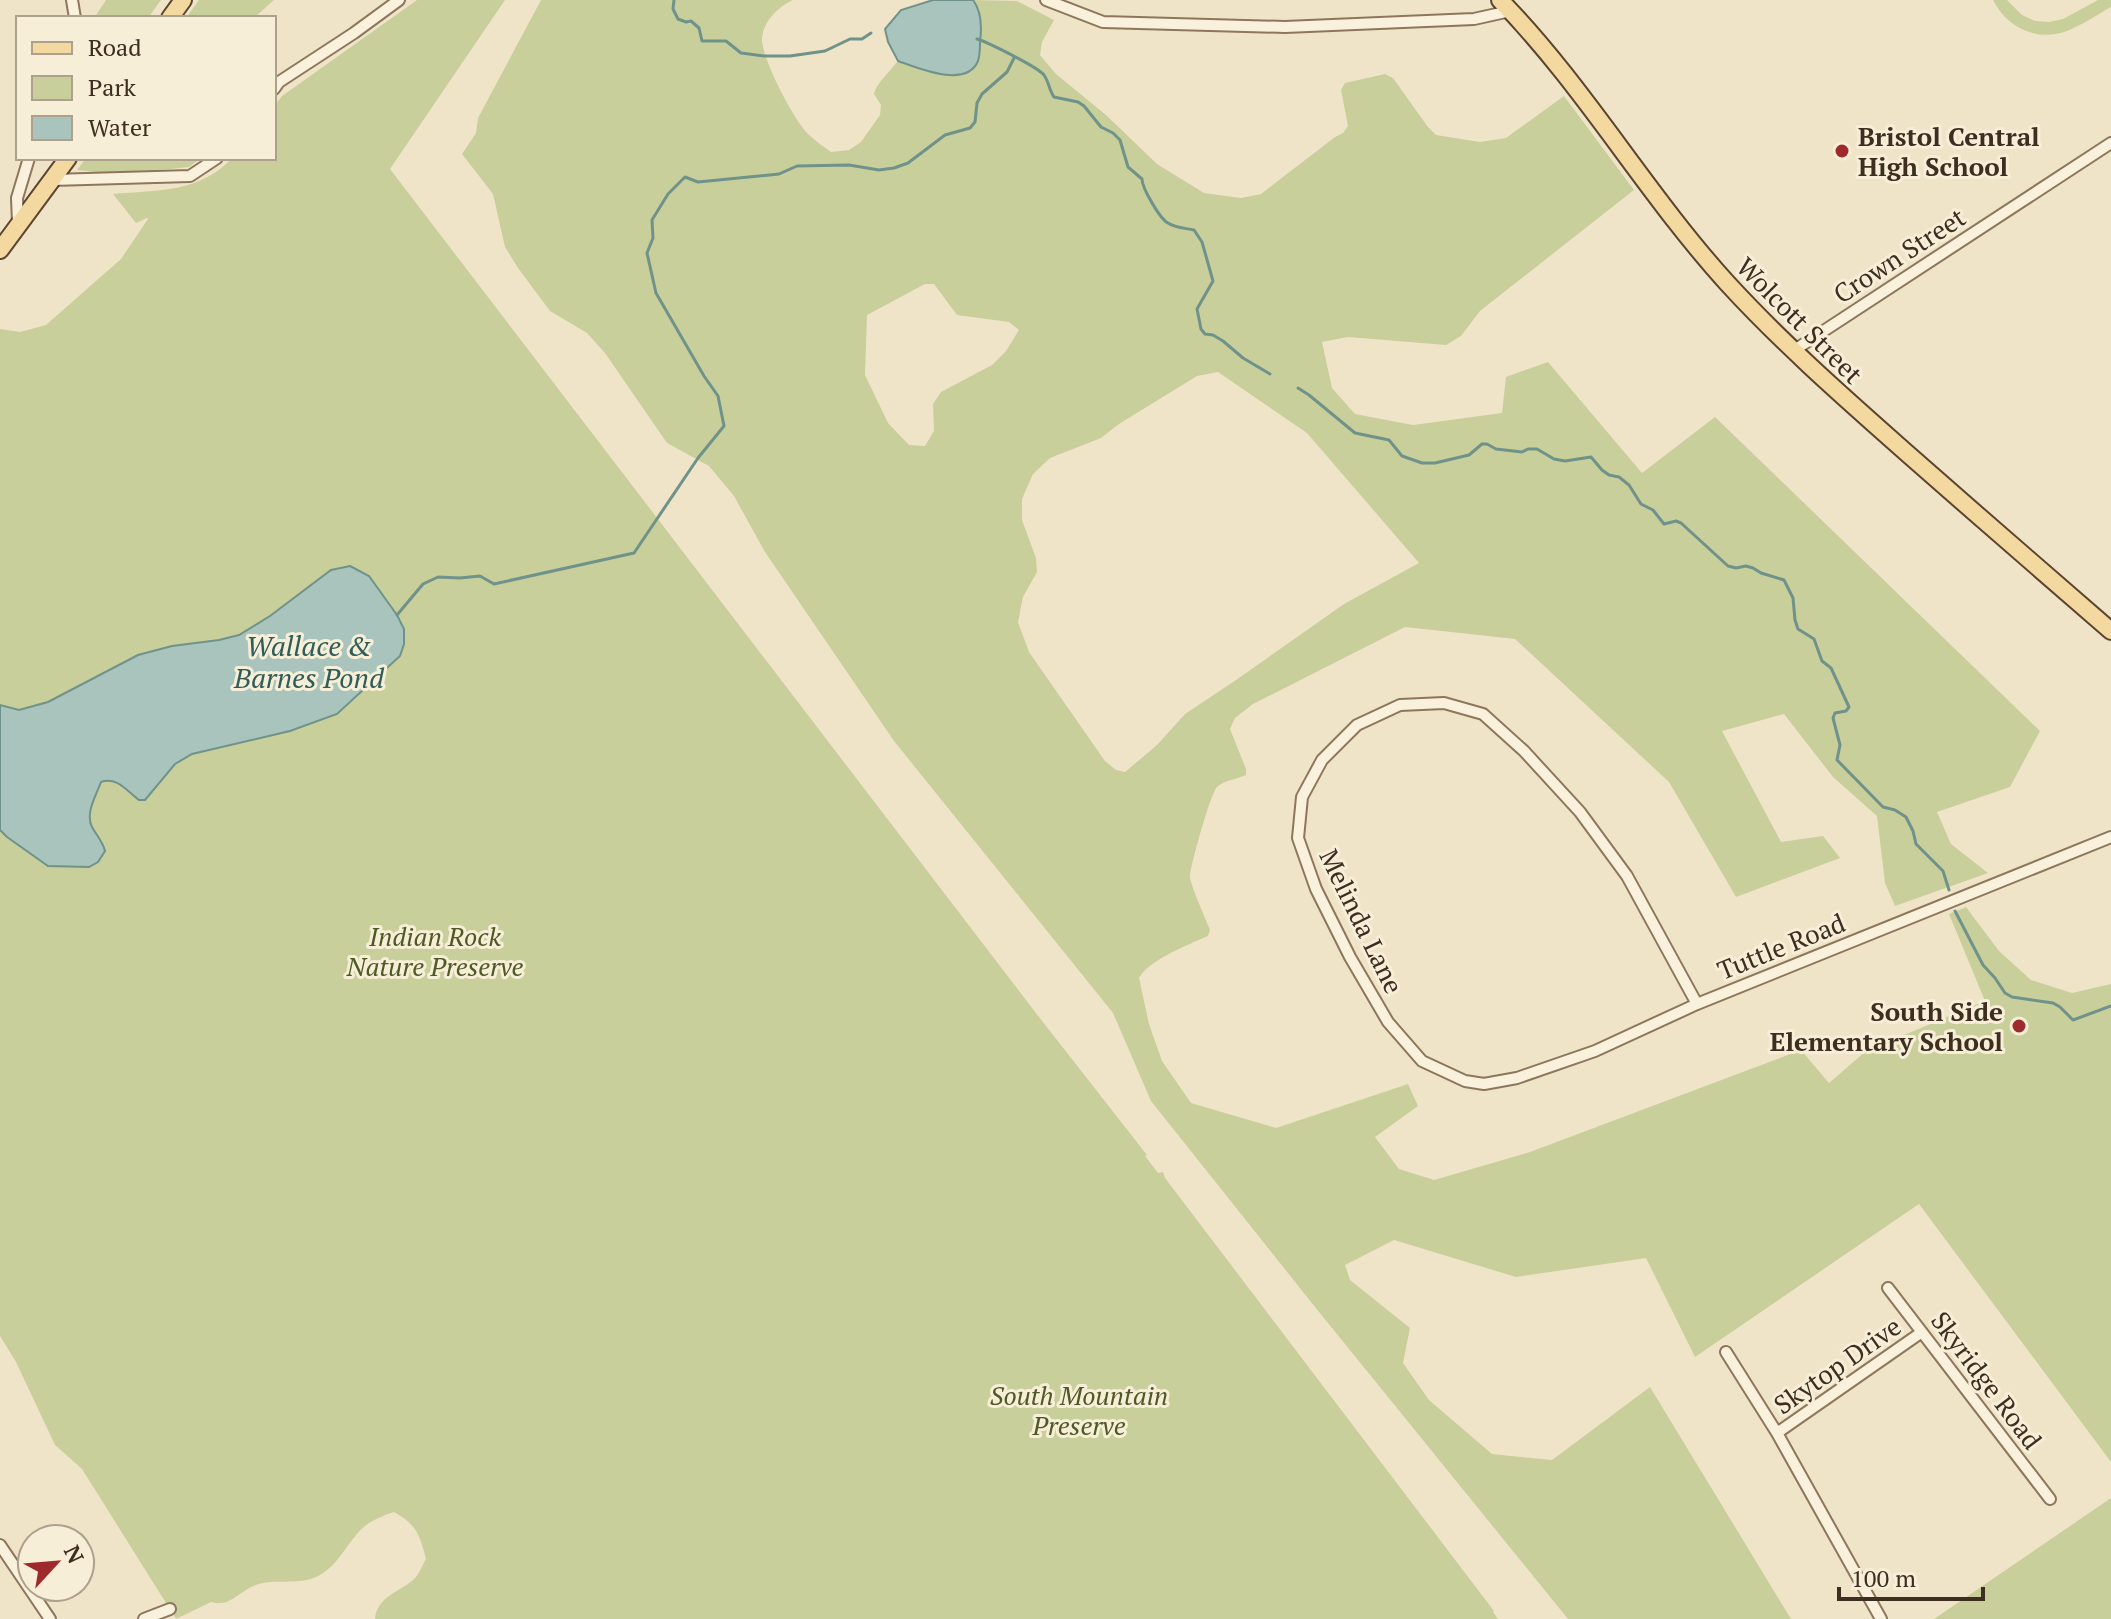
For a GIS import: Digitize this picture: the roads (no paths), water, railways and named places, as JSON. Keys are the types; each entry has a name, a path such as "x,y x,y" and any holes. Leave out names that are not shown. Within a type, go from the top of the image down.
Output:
{"main road":[{"name":"Wolcott Street","path":"1505,5 1546,51 1717,270 1793,351 2111,631"},
{"path":"0,250 67,160"}],"street":[{"path":"276,86 399,0"},
{"path":"1046,0 1103,22 1285,27 1474,19 1505,5"},
{"name":"Crown Street","path":"1793,351 2111,143"},
{"path":"18,225 17,198 28,160"},
{"path":"52,180 190,176 214,160"},
{"name":"Melinda Lane","path":"1465,1081 1422,1061 1388,1022 1350,957 1316,889 1298,838 1302,797 1322,760 1357,725 1400,705 1444,703 1483,714 1524,751 1580,812 1627,876 1697,1004"},
{"name":"Tuttle Road","path":"1465,1081 1484,1084 1517,1078 1595,1051 1697,1004 2111,837"},
{"name":"Skyridge Road","path":"1888,1288 2050,1499"},
{"name":"Skytop Drive","path":"1777,1433 1922,1332"},
{"path":"1726,1352 1777,1433 1881,1619"},
{"path":"0,1545 50,1619"},
{"path":"144,1619 170,1609"}],"water":[{"path":"933,0 973,0 978,10 981,25 979,59 972,69 963,74 941,74 898,61 888,42 885,29 901,10"},
{"name":"Wallace & Barnes Pond","path":"350,566 369,576 397,615 404,629 404,644 400,656 337,714 290,731 192,754 175,764 145,800 139,800 112,781 101,782 92,804 90,822 105,851 98,862 89,867 48,866 0,830 0,705 19,710 48,702 138,655 239,635 331,570"}],"waterway":[{"path":"674,0 673,9 678,19 691,21 699,28 702,41 726,41 741,53 790,56 825,51 871,33"},
{"path":"977,39 1040,71 1054,97 1078,102 1101,127 1120,140 1128,167 1142,179 1148,196 1161,216 1171,225 1194,230 1202,242 1213,281 1197,309 1201,329 1270,374"},
{"path":"397,615 423,584 438,577 480,576 494,584 634,553 698,458 724,426 718,396 656,293 647,253 653,238 652,220 668,194 685,177 698,182 779,174 797,166 849,165 879,170 908,163 945,135 970,128 975,122 977,103 982,94 1007,72 1014,58"},
{"path":"1298,388 1355,433 1389,440 1402,456 1422,463 1469,455 1482,444 1522,452 1537,449 1554,459 1565,461 1591,457 1602,470 1629,485 1641,504 1653,510 1664,524 1681,523 1728,566 1746,566 1784,580 1793,598 1798,629 1814,639 1822,661 1831,668 1849,707 1846,711 1835,713 1833,718 1840,745 1837,760 1883,807 1906,817 1916,844 1943,871 1949,890"},
{"path":"1955,911 1983,965 2005,993 2012,997 2053,1003 2073,1020 2111,1006"}],"place":[{"name":"Bristol Central High School","path":"1842,151"},
{"name":"South Side Elementary School","path":"2019,1026"}],"park label":[{"name":"Indian Rock Nature Preserve","path":"435,951"},
{"name":"South Mountain Preserve","path":"1079,1410"}]}
